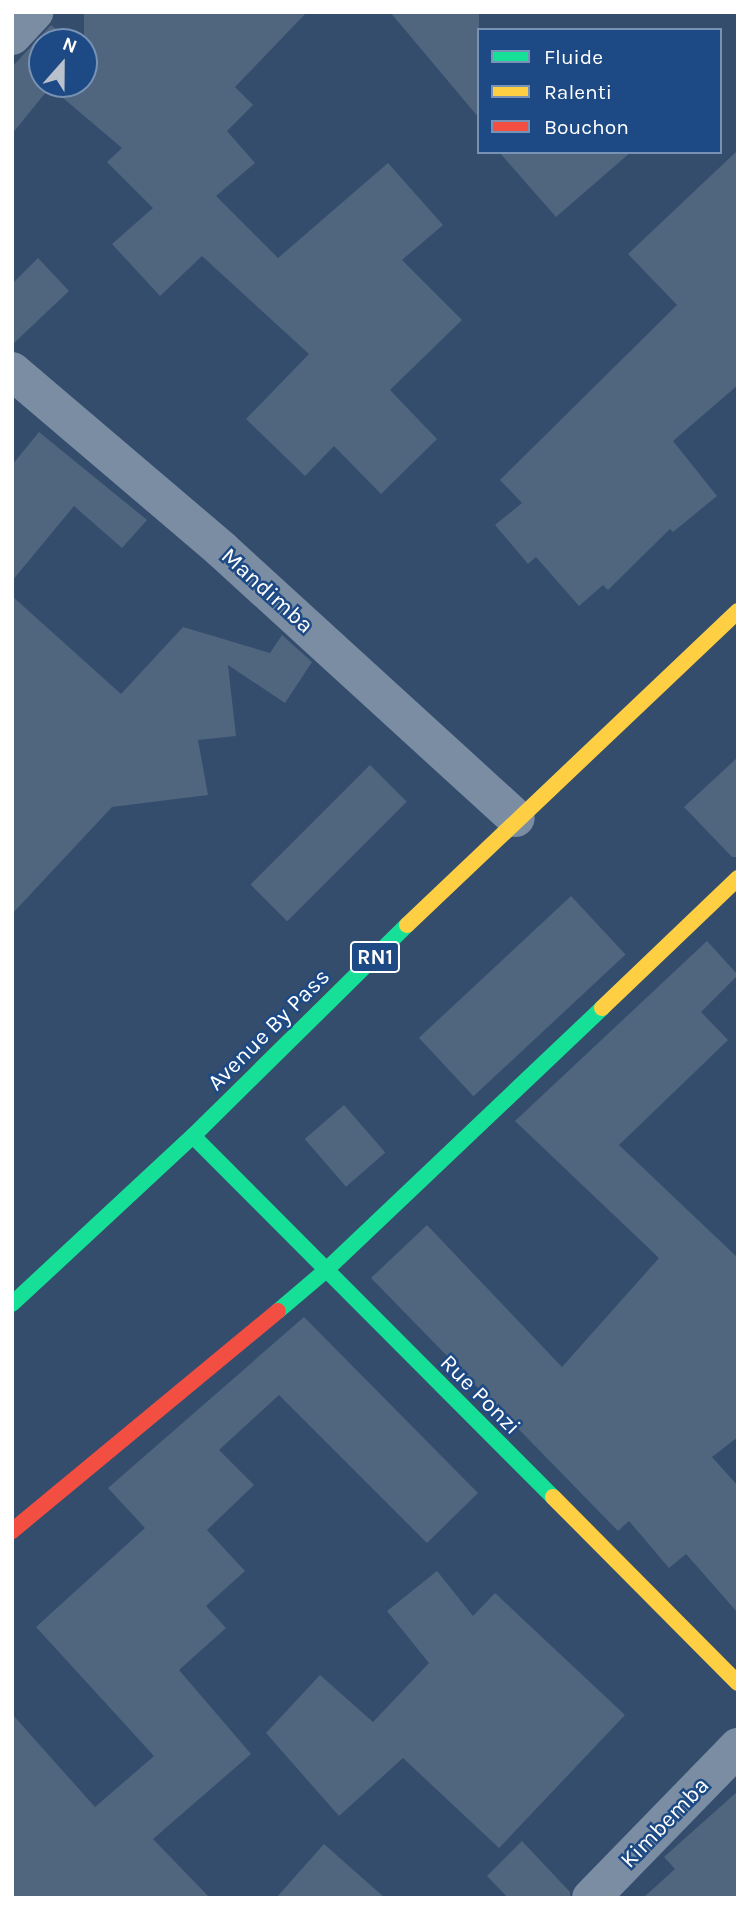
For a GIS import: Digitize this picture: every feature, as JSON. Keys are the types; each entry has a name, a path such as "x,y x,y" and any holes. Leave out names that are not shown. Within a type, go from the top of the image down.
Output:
{"main road":[{"name":"Avenue By Pass","path":"12,1304 193,1136 516,818 738,611"},
{"path":"12,1531 324,1272 738,878"},
{"name":"Rue Ponzi","path":"193,1136 324,1272 738,1683"}],"street":[{"path":"12,36 34,12"},
{"name":"Mandimba","path":"12,371 221,549 516,818"},
{"name":"Kimbemba","path":"592,1898 738,1747"}],"building":[{"path":"84,12 307,12 235,87 253,105 227,131 255,163 216,196 278,258 388,163 443,225 402,260 462,320 390,390 437,439 381,494 334,446 305,476 246,419 309,354 202,256 160,296 112,244 153,208 107,162 122,148 63,98 98,98 98,28 84,28"},
{"path":"390,12 479,12 477,116"},
{"path":"28,50 28,98 41,98 12,134 12,67"},
{"path":"738,150 738,385 673,441 717,496 673,532 670,529 608,590 603,585 579,606 536,557 528,564 495,525 522,503 500,480 677,305 628,254"},
{"path":"501,154 629,154 556,217"},
{"path":"38,258 69,291 12,345 12,284"},
{"path":"39,432 147,520 122,548 74,506 12,581 12,465"},
{"path":"12,596 121,694 183,627 270,653 282,635 312,662 285,703 228,665 236,736 198,740 208,795 112,807 12,914"},
{"path":"738,757 738,857 732,857 684,807"},
{"path":"370,765 407,802 287,921 250,885"},
{"path":"571,896 626,955 473,1096 419,1038"},
{"path":"707,941 738,975 701,1012 728,1040 619,1145 738,1258 738,1437 712,1457 738,1486 738,1613 686,1554 669,1568 629,1521 618,1531 371,1278 427,1225 562,1367 659,1258 515,1121"},
{"path":"344,1105 385,1153 346,1187 305,1139"},
{"path":"304,1317 478,1493 427,1543 279,1395 219,1450 254,1485 207,1530 245,1571 206,1606 226,1628 179,1670 251,1754 153,1839 210,1898 12,1898 12,1714 95,1807 154,1756 36,1627 145,1528 108,1488"},
{"path":"437,1571 473,1616 495,1593 625,1715 499,1848 403,1758 339,1816 266,1733 320,1675 373,1722 429,1663 387,1611"},
{"path":"738,1791 738,1898 643,1898 675,1869 664,1857"},
{"path":"522,1841 570,1892 570,1898 508,1898 487,1876"},
{"path":"324,1844 385,1898 276,1898"}],"traffic: fast":[{"path":"12,1304 193,1136 407,925"},
{"path":"278,1311 324,1272 602,1008"},
{"path":"193,1136 553,1497"}],"traffic: slow":[{"path":"407,925 738,611"},
{"path":"602,1008 738,878"},
{"path":"553,1497 738,1683"}],"traffic: jam":[{"path":"12,1531 278,1311"}]}
